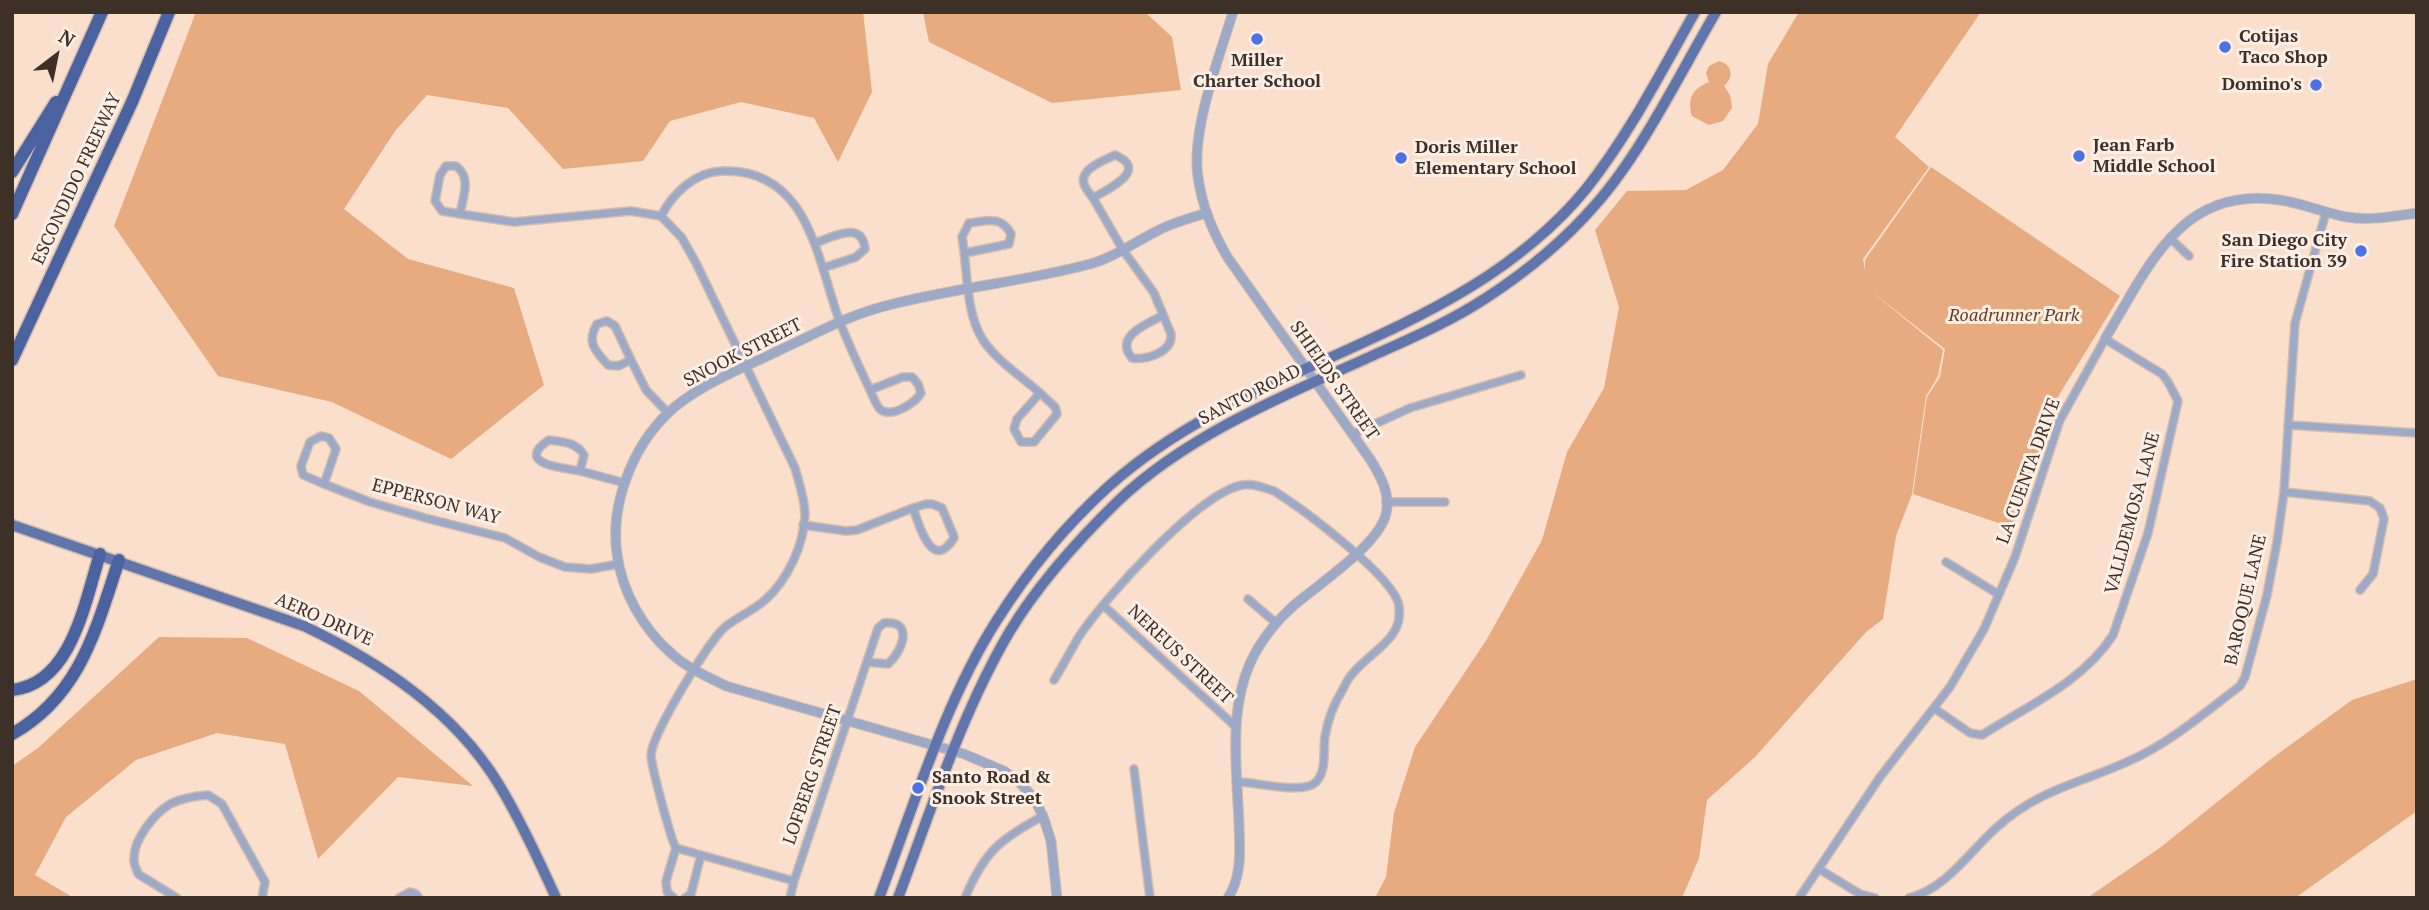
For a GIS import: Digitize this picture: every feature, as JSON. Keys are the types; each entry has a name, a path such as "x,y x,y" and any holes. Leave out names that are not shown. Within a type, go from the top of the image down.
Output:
{"highway":[{"path":"12,214 102,12"},
{"name":"ESCONDIDO FREEWAY","path":"12,360 132,102 169,12"},
{"path":"12,172 82,60"},
{"path":"12,690 27,688 55,669 74,636 100,554"},
{"path":"12,734 49,708 75,675 92,640 119,560"}],"main road":[{"name":"SANTO ROAD","path":"879,898 954,702 996,621 1043,554 1063,532 1110,485 1188,427 1473,286 1546,229 1584,192 1602,169 1695,12"},
{"name":"SANTO ROAD","path":"898,898 970,708 1011,630 1056,567 1081,539 1120,499 1196,442 1315,381 1416,336 1485,299 1561,240 1597,204 1615,180 1641,141 1713,17"},
{"name":"AERO DRIVE","path":"12,525 304,626 350,648 402,683 433,706 472,748 496,780 525,831 556,898"}],"street":[{"name":"SHIELDS STREET","path":"1233,12 1207,98 1200,134 1197,175 1207,213 1215,236 1228,258 1377,471 1385,486 1387,502"},
{"path":"1695,12 1713,17"},
{"path":"1093,198 1124,179 1129,166 1125,159 1115,155 1087,171 1083,183 1123,250 1154,293 1171,334 1172,340 1166,349 1142,360 1132,358 1127,352 1127,340 1134,331 1162,316"},
{"path":"460,214 467,178 464,171 456,166 446,166 440,175 435,201 442,211 460,214 514,222 631,211 661,216 682,238 795,468 805,514 791,565 780,586 764,601 726,626 655,737 651,756 676,848 666,881 667,892 674,898"},
{"path":"661,216 674,195 693,180 713,171 742,170 764,177 779,187 794,203 815,243 840,322 870,390 878,408 890,413 916,401 921,393 912,377 903,377 870,390"},
{"name":"LA CUENTA DRIVE","path":"1799,898 1880,777 1934,708 1984,629 2015,557 2060,420 2105,339 2158,253 2182,224 2221,203 2258,198 2282,200 2350,217 2374,218 2417,213"},
{"name":"BAROQUE LANE","path":"1909,898 1945,880 1996,828 2029,803 2056,789 2129,761 2168,740 2240,686 2245,677 2267,595 2284,492 2295,323 2326,212"},
{"name":"SNOOK STREET","path":"1057,898 1051,841 1043,816 1033,797 1004,771 937,746 726,686 695,671 672,655 648,628 630,598 619,564 619,507 625,483 643,444 668,413 708,386 746,366 840,322 886,305 1086,266 1105,260 1159,229 1207,213"},
{"path":"965,253 1009,244 1011,234 1006,225 998,220 969,223 962,237 974,320 983,340 1040,393 1055,407 1057,414 1034,442 1021,442 1014,429 1017,419 1040,393"},
{"path":"815,243 852,231 859,234 864,241 864,249 856,257 823,268"},
{"path":"2170,238 2189,256"},
{"path":"631,360 618,366 608,365 591,341 597,324 607,321 615,326 646,390 668,413"},
{"name":"VALLDEMOSA LANE","path":"1934,708 1970,733 1982,735 2075,677 2105,647 2113,635 2148,533 2178,401 2162,374 2105,339"},
{"path":"1353,434 1410,408 1521,374"},
{"path":"2288,425 2417,433"},
{"name":"EPPERSON WAY","path":"324,484 336,449 329,438 321,436 310,442 301,466 303,475 324,484 370,502 505,538 539,557 565,567 590,569 619,564"},
{"path":"580,471 584,455 574,444 549,440 538,446 536,454 544,464 625,483"},
{"path":"1054,681 1080,636 1161,542 1208,503 1230,489 1244,485 1275,491 1357,553 1396,598 1399,604 1399,624 1392,638 1352,673 1337,699 1330,716 1322,773 1317,782 1302,789 1237,782"},
{"path":"2284,492 2370,501 2380,508 2384,519 2377,560 2373,574 2360,590"},
{"path":"1228,898 1234,889 1240,859 1235,726 1242,684 1257,649 1276,623 1357,553 1379,530 1386,514 1387,502 1445,502"},
{"path":"803,525 857,530 913,508 926,504 942,508 954,538 948,547 939,551 933,550 925,542 913,508"},
{"path":"1947,562 1998,594"},
{"path":"1248,599 1276,623"},
{"name":"NEREUS STREET","path":"1104,606 1235,726"},
{"name":"LOFBERG STREET","path":"790,898 878,628 884,623 893,622 900,625 903,637 895,657 888,664 867,662"},
{"path":"1134,769 1150,898"},
{"path":"177,898 138,874 133,859 139,841 152,820 169,805 187,798 208,795 222,804 265,881 262,898"},
{"path":"965,898 975,873 990,852 1002,841 1043,816"},
{"path":"676,848 794,881"},
{"path":"685,898 691,894 702,855"},
{"path":"1819,869 1860,894 1875,898"},
{"path":"399,898 410,892 419,898"}],"green space":[{"path":"196,12 863,12 872,92 838,162 814,118 741,102 670,121 643,161 563,169 508,108 427,95 395,131 344,209 408,259 514,288 544,385 451,459 332,402 218,376 114,226"},
{"path":"923,12 1145,12 1172,37 1181,90 1052,103 929,42"},
{"name":"Roadrunner Park","path":"1799,12 1981,12 1895,137 1929,167 1863,259 1865,270 1865,260 1931,167 2120,296 2059,395 2013,528 1913,494 1927,397 1940,377 1945,349 1868,289 1943,350 1938,376 1926,396 1912,494 1896,536 1883,619 1866,632 1755,757 1707,800 1699,858 1682,898 1375,898 1386,877 1394,813 1415,747 1487,639 1542,540 1567,452 1604,388 1619,307 1595,230 1627,191 1686,190 1723,170 1758,124 1768,64"},
{"path":"1719,61 1727,65 1731,75 1724,86 1730,95 1732,108 1723,121 1709,125 1692,116 1690,104 1695,91 1709,82 1706,73 1709,66"},
{"path":"159,637 247,638 359,691 473,786 398,777 318,859 285,744 217,733 136,760 66,817 35,875 74,898 12,898 12,766 38,748"},
{"path":"2417,679 2417,811 2295,898 2087,898 2161,847 2271,759 2352,700"}],"place":[{"name":"Miller Charter School","path":"1257,39"},
{"name":"Cotijas Taco Shop","path":"2225,47"},
{"name":"Domino's","path":"2316,85"},
{"name":"Jean Farb Middle School","path":"2079,156"},
{"name":"Doris Miller Elementary School","path":"1401,158"},
{"name":"San Diego City Fire Station 39","path":"2361,251"},
{"name":"Santo Road & Snook Street","path":"918,788"}]}
